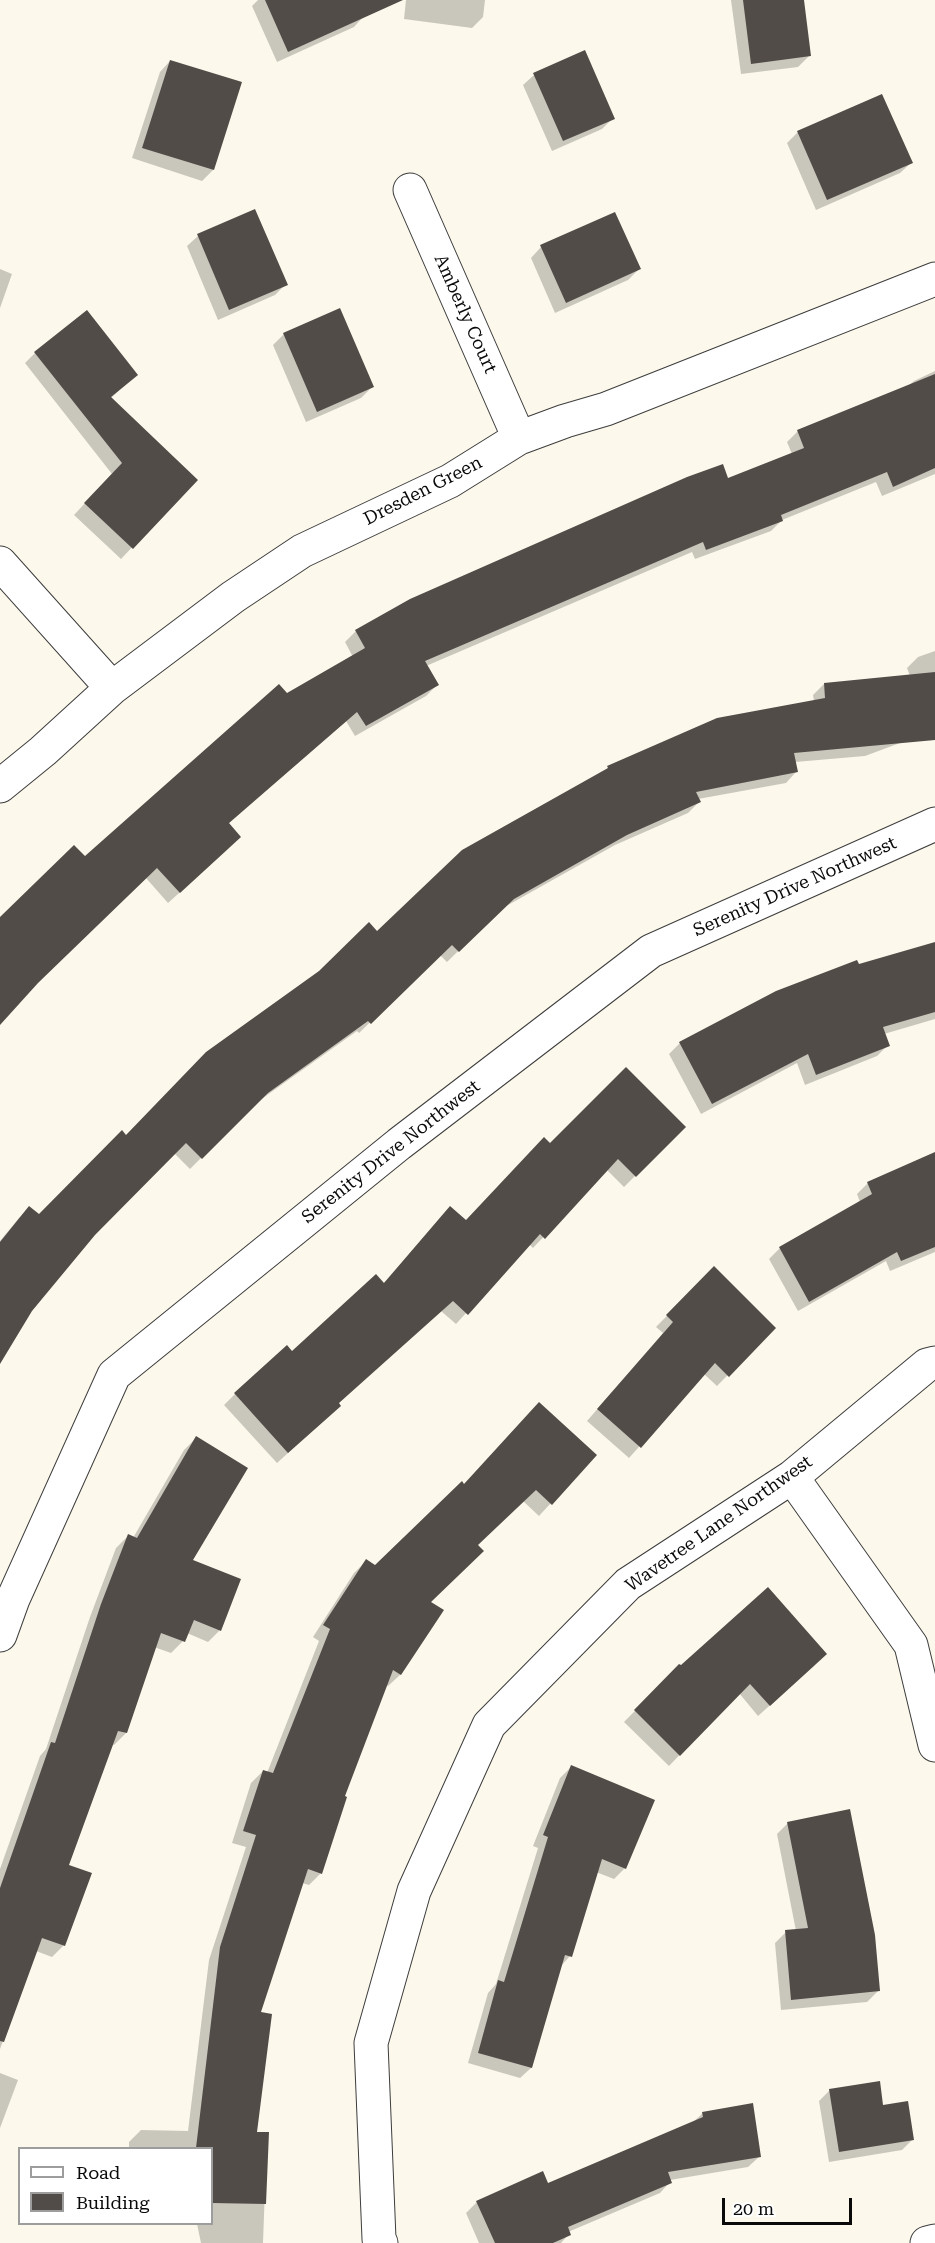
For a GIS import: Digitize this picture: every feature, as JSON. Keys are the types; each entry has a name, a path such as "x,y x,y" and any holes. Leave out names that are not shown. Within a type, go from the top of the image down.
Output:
{"street":[{"name":"Amberly Court","path":"410,190 519,438"},
{"name":"Dresden Green","path":"0,786 112,688 233,597 302,551 450,481 519,438 606,409 935,279"},
{"path":"0,563 112,688"},
{"name":"Serenity Drive Northwest","path":"0,1635 13,1599 114,1375 399,1144 651,951 935,824"},
{"name":"Wavetree Lane Northwest","path":"381,2243 371,2043 414,1891 489,1725 628,1584 792,1477 927,1365 935,1363"},
{"path":"792,1477 910,1645 935,1745"},
{"path":"927,2243 935,2241"}],"building":[{"path":"265,0 403,0 288,52"},
{"path":"743,0 804,0 811,56 751,64"},
{"path":"585,50 615,119 563,141 533,73"},
{"path":"170,60 242,82 214,170 142,148"},
{"path":"882,94 913,163 827,200 797,131"},
{"path":"255,209 288,285 229,310 197,234"},
{"path":"615,212 641,269 566,303 540,245"},
{"path":"340,308 374,387 317,412 283,333"},
{"path":"87,310 138,375 111,397 198,480 133,549 84,503 122,463 34,352"},
{"path":"935,374 935,468 893,487 887,472 781,515 783,521 706,550 703,542 425,661 439,685 366,726 357,712 229,823 241,837 180,893 157,868 38,983 0,1025 0,917 74,845 85,856 279,684 287,693 365,648 355,630 410,599 687,477 723,464 728,478 804,448 797,430"},
{"path":"935,672 935,740 794,753 798,772 696,792 701,802 627,835 514,899 459,952 452,945 371,1024 368,1021 268,1093 202,1159 186,1143 95,1235 32,1311 0,1364 0,1242 29,1206 39,1214 122,1130 126,1135 206,1052 319,971 369,922 377,931 462,850 608,768 607,766 717,718 825,698 824,683"},
{"path":"935,942 935,1012 883,1027 890,1046 816,1075 808,1054 712,1104 679,1042 776,991 857,960 859,964"},
{"path":"626,1067 686,1127 636,1177 618,1159 545,1239 540,1234 468,1315 453,1301 339,1403 341,1406 288,1453 234,1393 287,1345 292,1351 376,1274 384,1283 450,1206 466,1220 544,1137 550,1143"},
{"path":"935,1152 935,1247 901,1261 897,1252 809,1302 779,1247 872,1194 867,1182"},
{"path":"714,1266 776,1328 729,1377 715,1363 641,1448 597,1409 673,1322 666,1315"},
{"path":"539,1402 597,1455 552,1505 536,1490 478,1545 484,1551 431,1602 444,1610 401,1675 393,1670 345,1796 347,1797 322,1874 308,1869 261,2012 272,2014 257,2132 269,2132 266,2204 213,2203 213,2147 196,2147 220,1947 256,1835 243,1831 263,1770 273,1773 330,1629 323,1625 366,1559 375,1565 462,1481 464,1484"},
{"path":"196,1436 248,1468 193,1560 241,1579 221,1631 194,1620 185,1642 161,1633 127,1733 118,1731 69,1865 92,1873 65,1946 42,1938 4,2042 0,2041 0,1888 51,1742 55,1743 101,1604 128,1534 137,1538"},
{"path":"768,1587 827,1654 770,1706 750,1684 680,1756 634,1710 679,1664 681,1665"},
{"path":"571,1765 655,1800 626,1869 602,1859 572,1957 565,1955 532,2068 478,2053 498,1980 504,1982 548,1837 543,1835"},
{"path":"850,1809 875,1935 880,1991 791,2000 785,1930 808,1928 787,1822"},
{"path":"880,2081 883,2105 908,2101 914,2140 839,2152 829,2089"},
{"path":"753,2103 761,2157 668,2172 672,2183 568,2227 571,2235 553,2243 495,2243 476,2201 543,2171 548,2183 703,2117 702,2112"}]}
